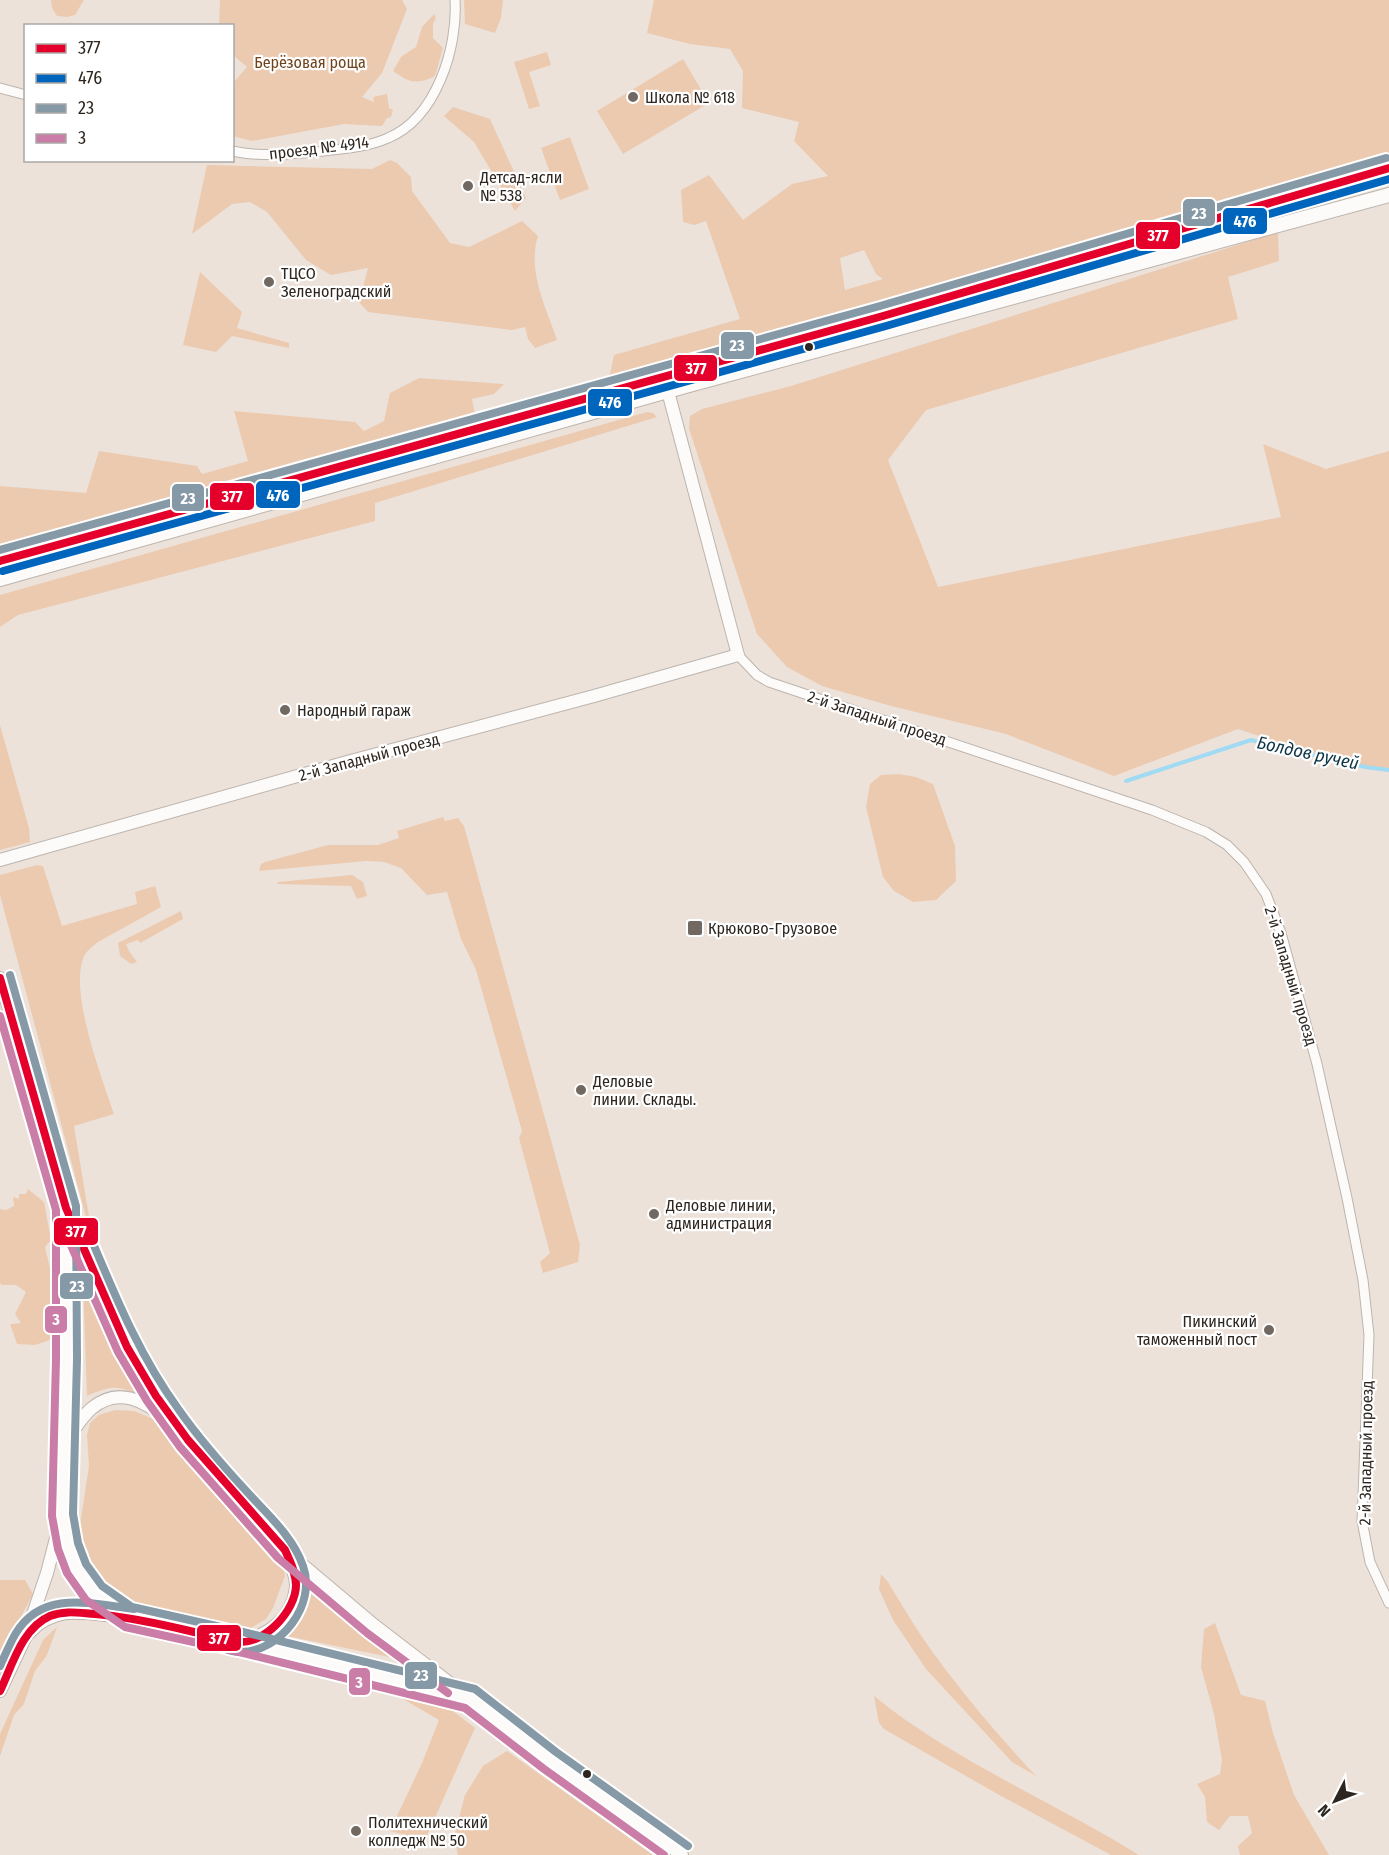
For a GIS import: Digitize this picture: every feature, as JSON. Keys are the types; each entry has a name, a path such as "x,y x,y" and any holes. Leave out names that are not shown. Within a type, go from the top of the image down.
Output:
{"main road":[{"path":"0,561 883,316 1389,168"},
{"path":"0,579 668,392 1389,195"},
{"path":"664,377 738,655"},
{"path":"0,584 48,566"},
{"name":"2-й Западный проезд","path":"0,860 738,655"},
{"path":"0,978 66,1208 127,1347 156,1396 188,1440 285,1550 374,1625 550,1760 682,1855"},
{"path":"0,1690 25,1638 47,1573 62,1515 66,1441 66,1208"},
{"path":"66,1441 92,1408 105,1400 121,1397 132,1397 144,1402 188,1440"},
{"path":"62,1515 68,1546 82,1578 95,1594 128,1617"},
{"path":"241,1642 257,1638 271,1630 282,1621 289,1609 296,1587 294,1571 285,1550"},
{"path":"25,1638 35,1626 48,1617 64,1612 128,1617 470,1698"}],"street":[{"name":"проезд № 4914","path":"234,151 273,156 333,150 387,139 402,131 413,121 436,88 452,40 455,0"},
{"path":"0,88 24,94"},
{"name":"2-й Западный проезд","path":"738,655 757,675 770,682 1141,806 1206,832 1227,845 1244,862 1266,894 1281,933 1317,1064 1357,1246 1369,1335 1362,1521 1370,1562 1389,1603"}],"green space":[{"path":"51,0 84,0 75,15 67,17 57,16 52,8"},
{"name":"Берёзовая роща","path":"220,0 402,0 407,9 382,73 362,97 374,102 373,97 387,94 389,108 393,110 391,117 387,118 382,126 344,124 252,141 234,136 234,82 247,67 234,56 234,24 219,24"},
{"path":"464,0 503,0 501,18 495,33 465,24"},
{"path":"654,0 1389,0 1389,157 960,283 609,379 614,355 740,319 706,221 694,225 683,222 681,190 709,175 743,220 792,184 828,176 794,141 799,122 742,108 743,71 730,49 690,44 647,33","holes":["864,250 876,274 883,279 845,290 840,258"]},
{"path":"434,14 436,18 433,24 433,38 443,48 435,76 418,82 404,78 393,71 401,57 416,47 422,27"},
{"path":"547,52 551,65 529,72 540,106 529,109 514,62"},
{"path":"683,59 709,103 623,154 597,111"},
{"path":"453,107 490,119 526,198 515,211 474,142 444,116"},
{"path":"570,137 589,189 560,200 541,148"},
{"path":"390,160 397,163 411,177 412,191 450,243 469,247 522,221 538,236 535,249 536,276 557,340 535,348 528,339 525,327 512,330 368,312 359,302 368,268 331,275 306,260 267,212 250,202 232,204 192,234 207,165 372,169"},
{"path":"1278,232 1279,261 1228,277 1238,319 926,410 888,460 938,587 1281,517 1263,444 1326,469 1389,451 1389,770 1343,764 1238,729 1114,776 1006,734 891,706 822,686 787,667 757,634 689,429 690,416 702,409 791,386"},
{"path":"200,272 242,312 237,328 289,343 289,348 232,336 216,352 183,345"},
{"path":"419,378 504,384 494,394 472,399 475,415 382,445 0,544 0,486 86,493 99,451 197,466 202,474 248,461 234,411 355,422 364,431 384,421 390,393"},
{"path":"647,412 657,417 375,503 375,521 18,615 0,627 0,595"},
{"path":"0,725 29,828 30,842 0,850"},
{"path":"899,774 916,777 933,784 955,846 956,881 936,900 913,902 894,891 883,877 866,807 870,784 881,775"},
{"path":"443,817 445,821 458,818 464,826 580,1245 578,1262 543,1273 540,1262 550,1253 519,1138 522,1131 476,970 461,939 447,892 427,895 401,868 384,862 366,861 259,871 261,864 265,862 328,845 378,845 399,838 397,831"},
{"path":"37,865 43,866 62,926 137,904 135,892 155,886 161,907 98,942 83,959 80,975 84,1014 95,1059 114,1114 74,1126 94,1247 0,895 0,875"},
{"path":"352,875 363,882 367,896 357,899 351,886 277,884 278,882"},
{"path":"181,911 183,919 140,943 138,940 126,944 137,962 131,964 120,956 118,943"},
{"path":"28,1189 44,1202 51,1240 45,1247 56,1294 52,1315 56,1338 35,1345 17,1344 10,1324 21,1323 15,1314 26,1292 16,1285 0,1283 0,1209 6,1210 14,1206 13,1197 19,1199 19,1194 26,1194"},
{"path":"83,1283 94,1302 118,1362 138,1394 112,1388 87,1396"},
{"path":"115,1410 134,1411 156,1420 283,1563 285,1576 273,1608 266,1619 248,1630 103,1597 80,1565 77,1544 89,1466 87,1435 90,1423 99,1415"},
{"path":"881,1574 948,1673 1036,1776 1012,1762 926,1669 893,1620 879,1589"},
{"path":"0,1580 25,1580 33,1594 0,1657"},
{"path":"304,1581 409,1661 282,1635 298,1610"},
{"path":"1215,1623 1241,1695 1265,1701 1294,1795 1329,1855 1240,1855 1238,1846 1252,1833 1248,1816 1230,1816 1219,1830 1207,1822 1205,1797 1197,1784 1220,1774 1222,1760 1214,1714 1201,1667 1204,1629"},
{"path":"57,1627 47,1655 35,1671 24,1704 14,1715 0,1756 0,1734 43,1640"},
{"path":"391,1692 453,1711 475,1728 425,1840 390,1831 422,1763 439,1720"},
{"path":"874,1696 937,1741 970,1761 1139,1855 1111,1855 884,1729 879,1723"},
{"path":"507,1751 653,1855 458,1855 454,1837 465,1795 483,1766"}],"waterway":[{"name":"Болдов ручей","path":"1126,781 1251,740 1365,767 1389,770"}],"transit line":[{"name":"23","path":"0,550 880,306 1386,158"},
{"name":"377","path":"0,561 883,316 1389,168"},
{"name":"476","path":"3,571 886,326 1389,179"},
{"name":"23","path":"10,975 76,1206 77,1359 73,1514 78,1543 86,1564 102,1586 132,1607 475,1689 556,1752 688,1846"},
{"name":"377","path":"0,978 66,1208 127,1347 156,1396 188,1440 285,1550 294,1572 296,1585 295,1595 285,1615 268,1631 249,1641 233,1641 108,1615 72,1612 50,1616 32,1629 25,1638 0,1691"},
{"name":"3","path":"0,1016 56,1210 56,1359 52,1516 58,1549 67,1573 86,1600 125,1627 239,1652 465,1708 544,1769 664,1855"},
{"name":"23","path":"85,1224 126,1320 164,1388 204,1443 287,1536 303,1566 306,1581 305,1595 300,1610 282,1635 255,1650 238,1652 223,1648"},
{"name":"3","path":"65,1232 118,1352 147,1401 180,1447 278,1558 367,1633 448,1693"},
{"name":"23","path":"0,1666 16,1633 27,1619 40,1610 69,1603 134,1609"}],"place":[{"name":"Школа № 618","path":"633,97"},
{"name":"Детсад-ясли № 538","path":"468,186"},
{"name":"ТЦСО Зеленоградский","path":"269,282"},
{"name":"Народный гараж","path":"285,710"},
{"name":"Крюково-Грузовое","path":"695,928"},
{"name":"Деловые линии. Склады.","path":"581,1090"},
{"name":"Деловые линии, администрация","path":"654,1214"},
{"name":"Пикинский таможенный пост","path":"1269,1330"},
{"name":"Политехнический колледж № 50","path":"356,1831"}]}
